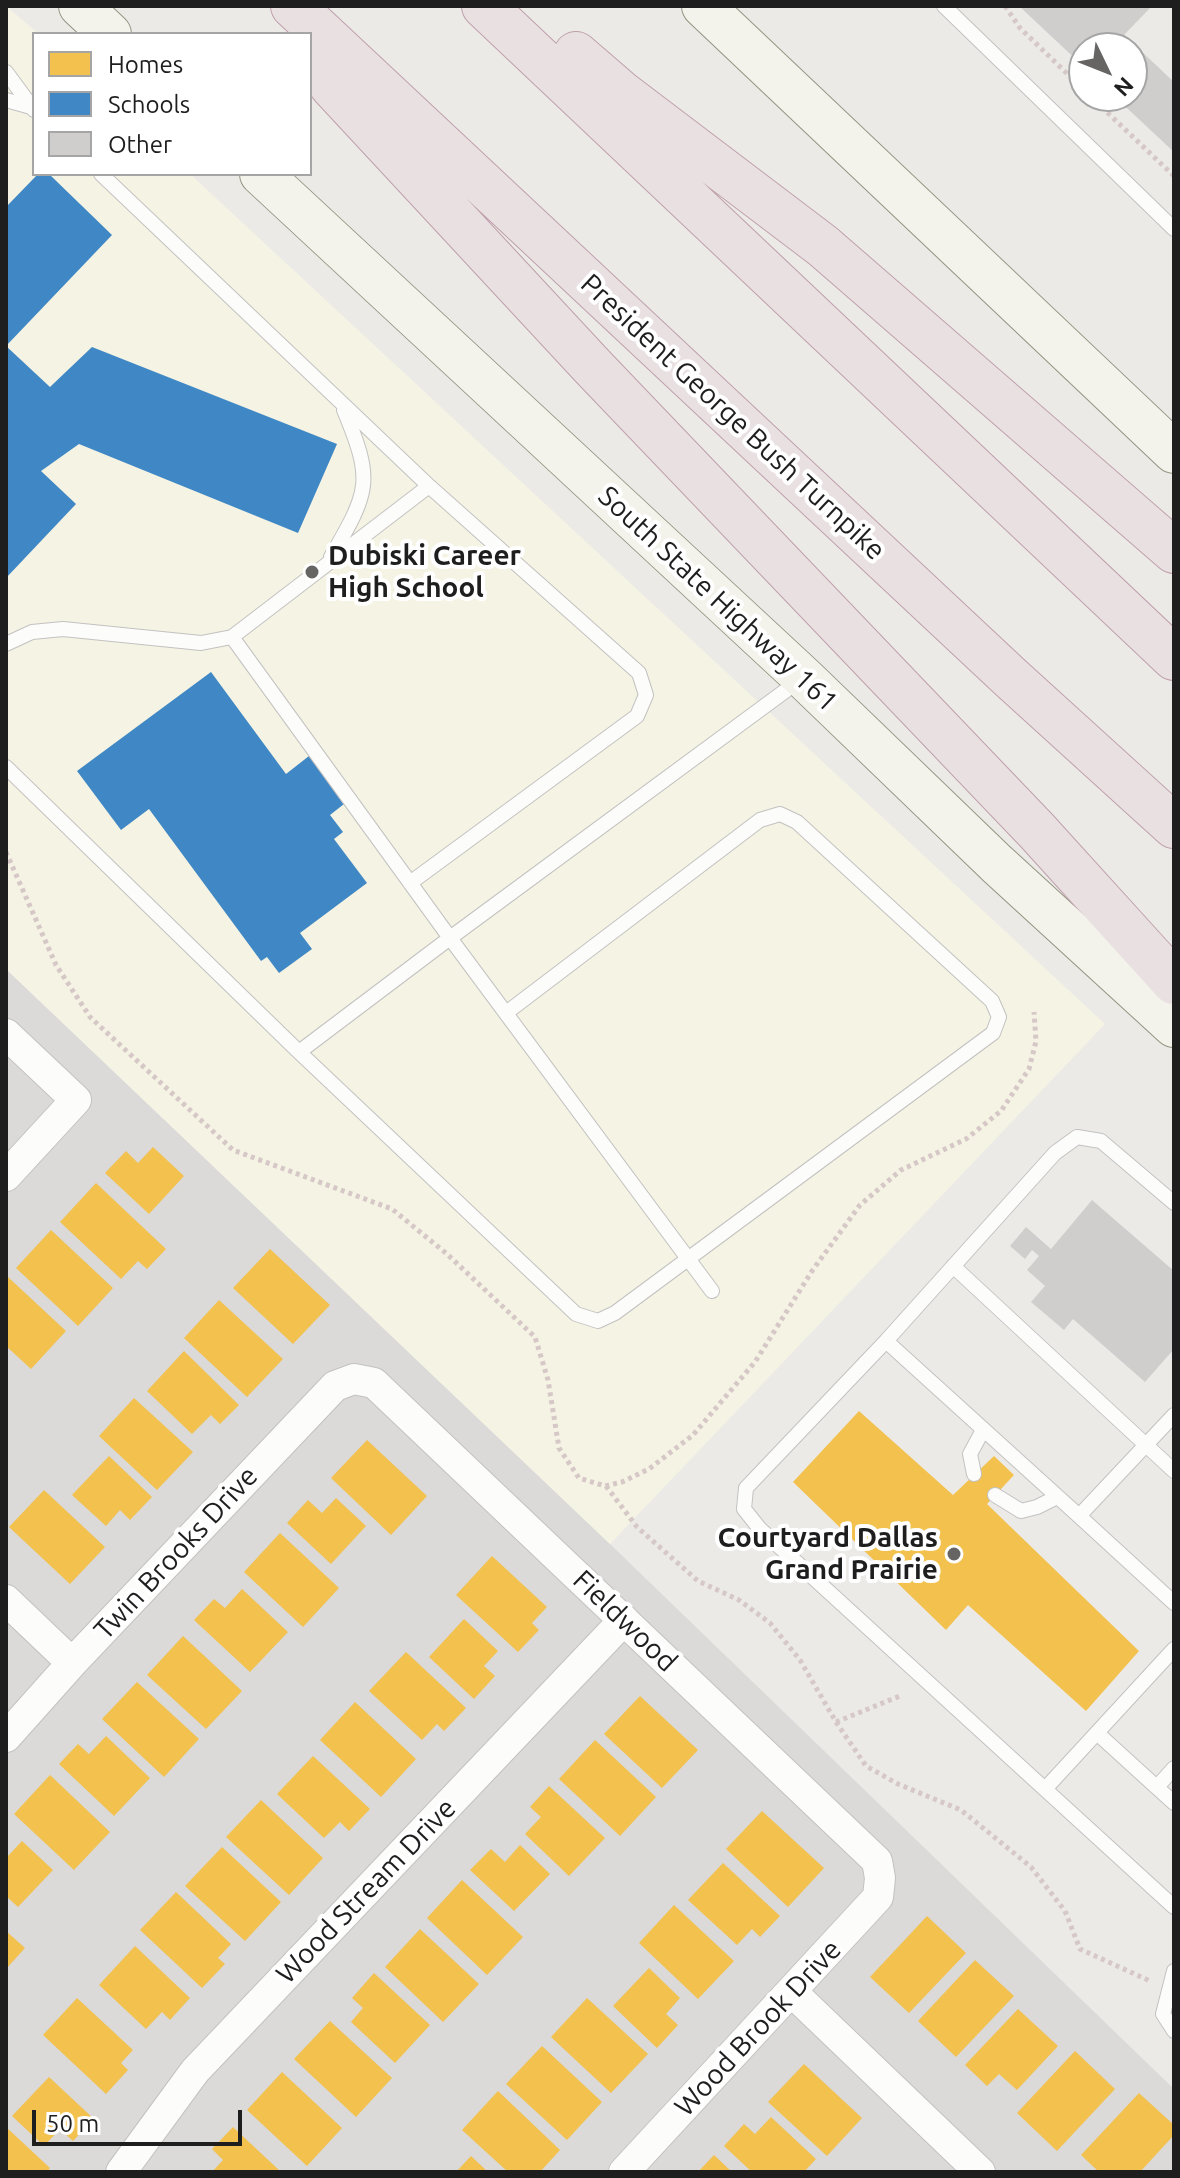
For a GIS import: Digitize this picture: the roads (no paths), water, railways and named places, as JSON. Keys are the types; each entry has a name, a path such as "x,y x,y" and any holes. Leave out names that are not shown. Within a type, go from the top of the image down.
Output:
{"highway":[{"path":"268,6 289,32"},
{"name":"President George Bush Turnpike","path":"293,6 953,624 1174,826"},
{"path":"484,6 1174,658"},
{"path":"518,6 620,92 823,246 1174,551"},
{"path":"312,61 332,86 593,367 1037,831 1174,982"}],"main road":[{"path":"80,6 108,32"},
{"path":"703,6 1174,452"},
{"name":"South State Highway 161","path":"263,176 1174,1026"}],"street":[{"path":"6,1034 76,1100 6,1176"},
{"name":"Fieldwood","path":"354,1379 374,1383 624,1620 877,1861 880,1878"},
{"name":"Twin Brooks Drive","path":"6,1737 72,1663 335,1386 354,1379"},
{"path":"6,1600 72,1663"},
{"name":"Wood Stream Drive","path":"121,2172 195,2071 624,1620"},
{"name":"Wood Brook Drive","path":"624,2172 878,1897 880,1878"},
{"path":"792,1992 980,2172"}],"lane":[{"path":"944,6 1174,229"},
{"path":"6,72 32,108"},
{"path":"6,100 32,109"},
{"path":"103,176 429,486 639,673 646,695 637,716 410,883"},
{"path":"327,563 357,511 365,483 364,464 340,402"},
{"path":"6,644 32,632 63,629 201,643 232,637 429,486"},
{"path":"232,637 712,1291"},
{"path":"299,1052 804,678"},
{"path":"6,767 299,1052 576,1314 598,1321 615,1313 993,1033 999,1017 992,1001 797,822 780,814 760,820 506,1013"},
{"path":"1174,1203 1101,1141 1077,1137 1055,1153 886,1341 746,1488 744,1509 760,1529 1174,1907"},
{"path":"953,1266 1174,1471"},
{"path":"886,1341 1174,1603"},
{"path":"1079,1516 1174,1415"},
{"path":"974,1474 970,1454 983,1430"},
{"path":"995,1495 1021,1511 1057,1497"},
{"path":"1045,1789 1174,1649"},
{"path":"1097,1733 1174,1803"},
{"path":"1157,1787 1174,1768"},
{"path":"1174,1971 1163,2014 1174,2031"}],"place":[{"name":"Dubiski Career High School","path":"312,572"},
{"name":"Courtyard Dallas Grand Prairie","path":"954,1554"}]}
